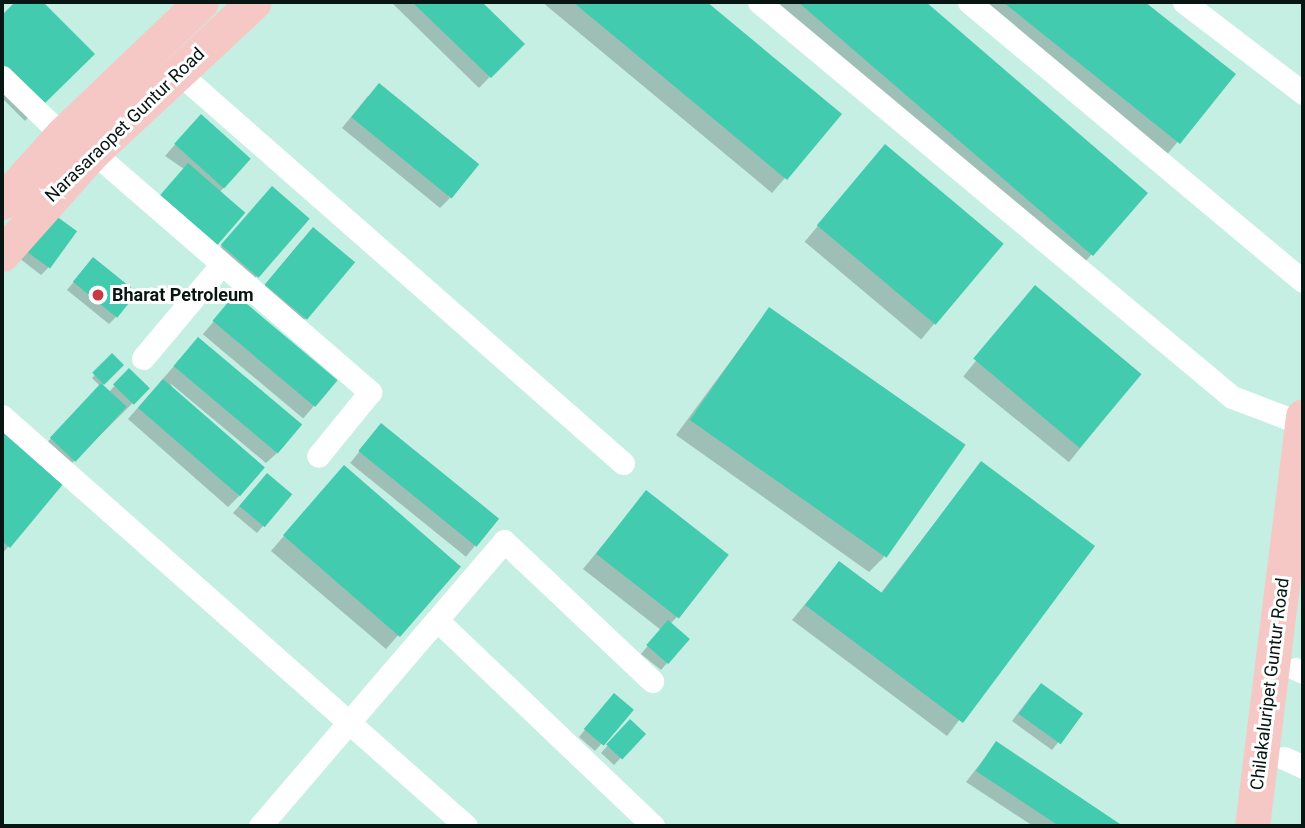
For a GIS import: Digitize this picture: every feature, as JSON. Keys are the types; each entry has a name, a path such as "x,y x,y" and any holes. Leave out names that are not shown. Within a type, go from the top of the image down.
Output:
{"highway":[{"name":"Narasaraopet Guntur Road","path":"2,202 62,135 201,2"},
{"name":"Narasaraopet Guntur Road","path":"2,254 93,152 254,2"},
{"name":"Chilakaluripet Guntur Road","path":"1252,826 1303,421"},
{"name":"Chilakaluripet Guntur Road","path":"1276,826 1294,763 1303,612"}],"street":[{"path":"759,2 1231,397 1303,421"},
{"path":"969,2 1303,281"},
{"path":"1184,2 1303,93"},
{"path":"179,73 623,463"},
{"path":"2,78 62,135"},
{"path":"93,152 370,392 318,456"},
{"path":"144,358 221,265"},
{"path":"2,416 348,718 466,826"},
{"path":"260,826 348,718 438,621 504,541 652,681"},
{"path":"438,621 645,824"}],"building":[{"path":"15,2 43,2 95,54 40,108 2,69 2,15"},
{"path":"412,2 482,2 525,44 491,78"},
{"path":"573,2 707,2 842,114 787,180"},
{"path":"798,2 926,2 1148,193 1093,256"},
{"path":"1003,2 1145,2 1236,74 1180,144"},
{"path":"379,83 479,164 452,198 351,117"},
{"path":"201,114 251,159 224,189 174,144"},
{"path":"885,144 1004,244 936,325 817,225"},
{"path":"188,163 245,213 217,245 160,195"},
{"path":"272,186 310,219 259,278 221,245"},
{"path":"52,213 77,231 50,268 25,250"},
{"path":"313,227 355,262 307,320 265,284"},
{"path":"93,257 137,293 117,318 73,282"},
{"path":"1035,285 1141,374 1080,448 973,359"},
{"path":"235,294 338,380 315,407 213,321"},
{"path":"769,307 966,445 886,558 690,420"},
{"path":"198,337 302,424 278,454 174,366"},
{"path":"112,353 124,365 104,385 92,373"},
{"path":"129,368 150,388 134,405 113,385"},
{"path":"163,379 265,468 240,496 138,408"},
{"path":"101,383 127,407 75,462 50,438"},
{"path":"381,423 499,519 476,547 358,451"},
{"path":"2,431 64,483 10,548 2,541"},
{"path":"981,461 1095,546 963,723 805,605 839,561 882,593"},
{"path":"344,465 461,567 400,637 283,535"},
{"path":"267,473 292,494 265,527 239,506"},
{"path":"646,490 729,555 679,618 596,554"},
{"path":"668,620 690,639 668,664 646,645"},
{"path":"1041,683 1083,714 1061,744 1019,714"},
{"path":"614,693 634,710 604,746 584,729"},
{"path":"630,719 646,734 622,760 606,745"},
{"path":"996,741 1123,826 1059,826 976,771"}],"place":[{"name":"Bharat Petroleum","path":"98,295"}]}
